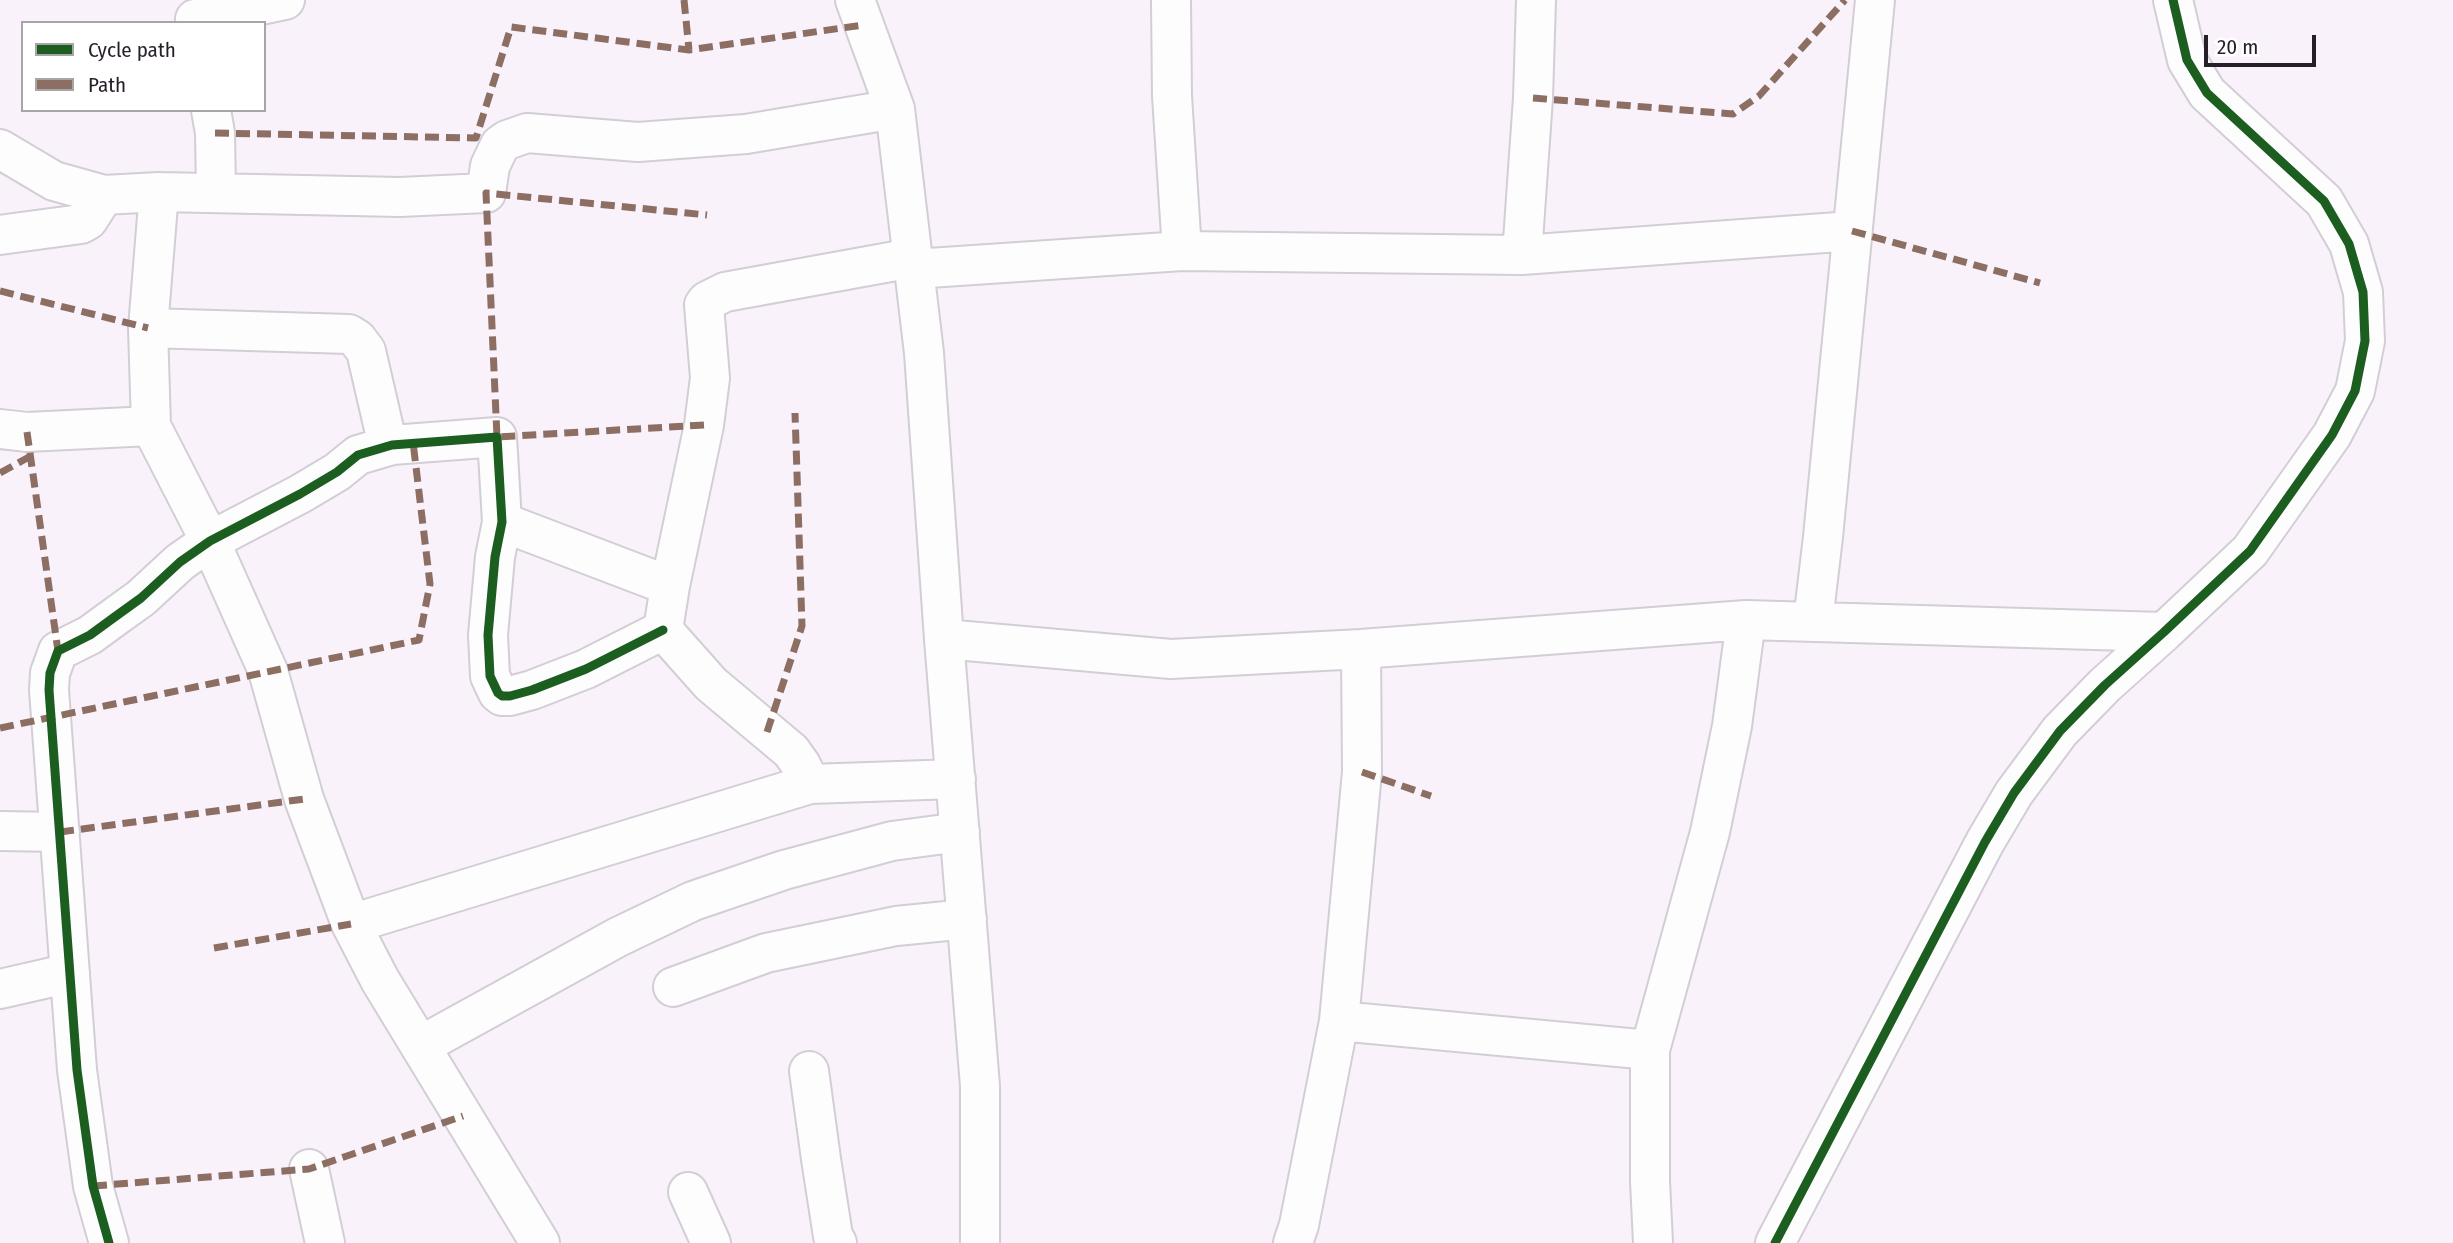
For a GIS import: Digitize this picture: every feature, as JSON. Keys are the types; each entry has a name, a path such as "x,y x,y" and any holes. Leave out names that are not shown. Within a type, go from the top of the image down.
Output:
{"street":[{"path":"194,14 285,0"},
{"path":"855,0 895,109 931,424 944,639 980,1086 981,1243"},
{"path":"1171,0 1172,96 1182,251"},
{"path":"1522,255 1533,98 1536,0"},
{"path":"1813,621 1875,0"},
{"path":"1775,1243 1980,852 2014,793 2060,732 2105,685 2250,551 2332,435 2355,391 2365,341 2363,292 2349,244 2324,201 2207,93 2187,60 2173,0"},
{"path":"0,149 54,181 104,195 159,192 400,197 486,193 490,166 500,145 507,139 527,133 638,142 747,134 895,109"},
{"path":"211,112 215,134 216,193"},
{"path":"159,192 148,328 151,426 210,541 268,671 304,799 351,924 380,980 540,1243"},
{"path":"0,235 81,224 88,219 104,195"},
{"path":"663,630 704,425 710,378 704,305 725,292 913,263 1182,251 1522,255 1852,231"},
{"path":"148,328 349,334 357,339 366,351 388,446"},
{"path":"0,429 27,432 151,426"},
{"path":"108,1243 93,1186 77,1070 49,690 50,673 58,651 90,635 116,617 180,562 210,541 300,494 337,472 358,455 388,446 497,437 502,522 495,556 488,635 489,676 502,696 532,690 586,669 663,630"},
{"path":"502,522 670,586"},
{"path":"944,639 1171,659 1361,649 1746,620 2164,632"},
{"path":"1653,1243 1650,1050 1710,832 1732,726 1746,620"},
{"path":"663,630 710,684 791,751 810,784"},
{"path":"1293,1243 1299,1225 1339,1021 1362,772 1361,649"},
{"path":"351,924 810,784 956,779"},
{"path":"0,831 60,832"},
{"path":"420,1046 618,937 693,901 784,870 892,841 960,832"},
{"path":"673,987 766,953 896,926 967,919"},
{"path":"0,989 70,973"},
{"path":"1339,1021 1650,1050"},
{"path":"809,1071 833,1236 837,1243"},
{"path":"309,1169 325,1243"},
{"path":"688,1192 711,1243"}],"marked path":[{"path":"684,0 689,50"},
{"path":"1533,98 1733,114 1759,96 1845,0"},
{"path":"215,133 476,138 511,27 689,50 863,25"},
{"path":"704,425 497,437 486,193 707,215"},
{"path":"1852,231 2040,283"},
{"path":"0,291 148,328"},
{"path":"767,732 802,626 795,413"},
{"path":"27,432 58,651"},
{"path":"0,728 419,640 430,584 413,442"},
{"path":"0,473 29,457"},
{"path":"1362,772 1431,796"},
{"path":"60,832 304,799"},
{"path":"214,948 351,924"},
{"path":"93,1186 309,1169 463,1116"}],"cycle path":[{"path":"1775,1243 1985,842 2014,793 2060,731 2105,685 2250,551 2332,435 2355,391 2365,341 2363,292 2349,244 2324,201 2207,93 2187,60 2173,0"},
{"path":"109,1243 93,1186 77,1070 49,690 50,673 58,651 90,635 141,598 180,562 210,541 300,494 337,472 358,455 392,445 497,437 502,522 495,557 488,635 490,676 498,693 510,696 532,690 586,669 663,630"}]}
